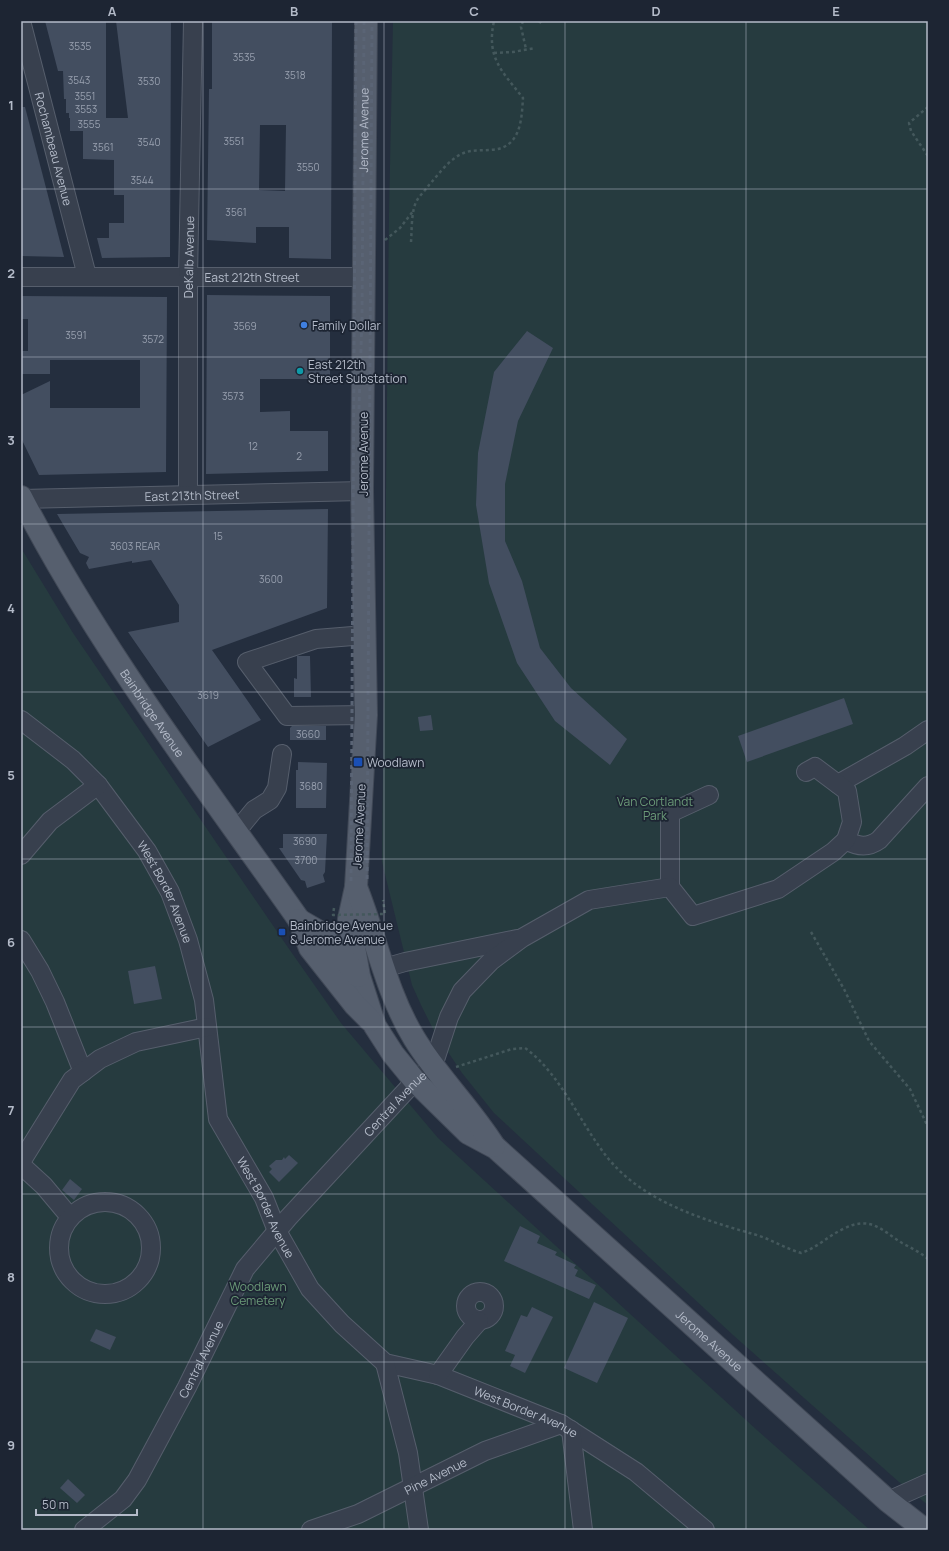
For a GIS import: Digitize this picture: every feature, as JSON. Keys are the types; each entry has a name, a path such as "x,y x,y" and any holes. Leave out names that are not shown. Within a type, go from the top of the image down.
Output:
{"main road":[{"name":"Jerome Avenue","path":"366,21 362,490 366,715 356,887 349,919 359,976 375,1026 393,1054 415,1081 468,1133 496,1148 888,1501 925,1530"},
{"name":"Bainbridge Avenue","path":"22,498 69,584 150,709 299,920 310,948 355,1005 375,1026"},
{"name":"Jerome Avenue","path":"356,887 400,1012 414,1038 433,1066 479,1122 496,1148"},
{"name":"Bainbridge Avenue","path":"299,920 323,934 359,976"},
{"path":"359,976 384,968"}],"street":[{"name":"Rochambeau Avenue","path":"21,21 87,276"},
{"name":"DeKalb Avenue","path":"188,494 188,277 192,21"},
{"name":"East 212th Street","path":"21,277 364,277"},
{"name":"East 213th Street","path":"22,498 362,490"},
{"path":"364,635 316,639 247,662 287,716 366,715"},
{"name":"West Border Avenue","path":"21,720 67,756 98,785 147,851 170,892 188,940 204,1000 218,1119 264,1198 277,1231 310,1289 342,1324 385,1363 438,1375 566,1427 636,1472 705,1530"},
{"path":"838,784 905,746 928,730"},
{"path":"236,832 254,810 270,800 277,788 282,754"},
{"path":"709,796 670,813 670,887 693,916 778,889 833,852 846,840 852,822 847,791 815,767 806,772"},
{"path":"21,855 50,821 98,785"},
{"path":"846,840 860,846 868,846 873,844 879,840 928,786"},
{"path":"433,1066 449,1017 462,991 491,961 522,938 588,900 670,887"},
{"path":"384,968 405,962 522,938"},
{"path":"21,940 40,971 55,1002 83,1072"},
{"path":"70,1217 44,1186 21,1163 72,1080 100,1059 136,1042 207,1027"},
{"name":"Central Avenue","path":"84,1530 123,1499 137,1480 187,1387 245,1269 277,1231 415,1081 433,1066"},
{"path":"99,1202 115,1202 130,1208 142,1219 152,1243 150,1260 144,1274 132,1286 118,1293 107,1294 91,1292 76,1285 66,1273 60,1258 59,1241 64,1226 70,1217 83,1207 99,1202"},
{"path":"438,1375 465,1337 479,1321"},
{"path":"385,1363 408,1453 419,1530"},
{"path":"566,1427 584,1530"},
{"name":"Pine Avenue","path":"311,1530 358,1514 413,1485 485,1451 566,1427"},
{"path":"888,1501 928,1483"}],"path":[{"path":"411,242 416,202 452,160 470,151 502,148 512,141 516,133 523,98 502,72 494,53 492,35 494,21"},
{"path":"523,21 521,27 526,49"},
{"path":"539,21 543,25"},
{"path":"494,53 513,52 535,48"},
{"path":"928,107 909,123 911,131 928,156"},
{"path":"386,240 400,228 414,209"},
{"path":"334,908 333,915 385,914 383,900"},
{"path":"811,932 844,989 870,1041 910,1089 928,1127"},
{"path":"456,1067 506,1050 525,1048 535,1055 592,1136 621,1173 664,1202 706,1220 754,1234 787,1249 801,1253 821,1244 844,1228 856,1224 871,1224 884,1228 894,1238 918,1251 928,1259"}],"green space":[{"name":"Van Cortlandt Park","path":"393,21 928,21 928,1505 899,1482 733,1335 494,1113 462,1073 434,1031 412,985 382,862 389,214"},
{"name":"Woodlawn Cemetery","path":"21,548 73,633 341,1023 438,1138 758,1431 870,1530 21,1530"}],"building":[{"path":"45,21 106,21 106,118 128,118 116,21 171,21 170,257 102,258 97,238 109,238 109,223 124,223 124,195 114,195 114,160 83,159 83,131 70,131 70,118 69,113 66,113 66,99 64,99 63,71 58,71"},
{"path":"212,21 332,21 331,259 289,258 289,227 256,227 256,243 207,240 209,89 212,89","holes":["260,125 286,125 285,191 259,190"]},
{"path":"21,107 25,107 64,257 21,256"},
{"path":"207,295 330,296 330,379 260,379 260,412 290,411 290,431 328,431 328,471 206,474"},
{"path":"21,296 167,297 166,472 39,475 21,438 21,395 50,381 50,408 140,408 140,360 50,360 50,374 21,374 21,351 28,351 28,319 21,319"},
{"path":"527,331 553,348 518,421 505,484 505,541 522,581 540,648 571,688 627,739 610,765 555,721 517,663 489,583 476,505 478,453 494,372"},
{"path":"328,509 327,608 212,650 261,720 208,747 128,632 179,622 179,605 151,560 132,563 132,561 89,569 86,563 89,557 80,553 57,514"},
{"path":"297,656 310,656 311,697 294,697 294,678 297,679"},
{"path":"844,698 853,724 747,762 738,736"},
{"path":"431,715 433,730 420,731 418,717"},
{"path":"292,726 326,726 326,740 290,740 290,728"},
{"path":"298,762 327,763 326,808 296,808 296,770 298,770"},
{"path":"283,834 327,834 325,872 323,875 325,882 307,888 305,881 301,880 279,848 283,848"},
{"path":"155,966 162,999 134,1004 128,971"},
{"path":"289,1155 298,1163 279,1182 269,1172 272,1169 269,1166 276,1160 282,1160 284,1157 285,1159"},
{"path":"70,1179 82,1189 74,1200 62,1190"},
{"path":"520,1226 540,1236 537,1243 557,1252 555,1255 576,1265 574,1268 578,1270 575,1276 596,1285 589,1299 504,1261"},
{"path":"594,1302 628,1318 597,1383 564,1368"},
{"path":"532,1307 553,1317 525,1373 510,1366 515,1355 505,1351 521,1315 527,1317"},
{"path":"96,1329 116,1337 110,1350 90,1341"},
{"path":"68,1479 85,1495 77,1503 60,1488"}],"railway":[{"path":"351,881 356,21"},
{"path":"359,409 362,318 364,21"},
{"path":"367,879 372,21"}],"place":[{"name":"Family Dollar","path":"304,325"},
{"name":"East 212th Street Substation","path":"300,371"},
{"name":"Woodlawn","path":"358,762"},
{"name":"Bainbridge Avenue & Jerome Avenue","path":"282,932"}]}
